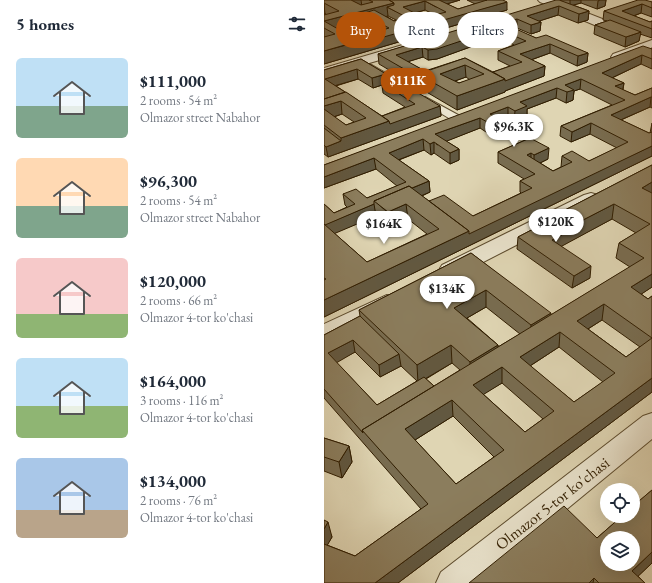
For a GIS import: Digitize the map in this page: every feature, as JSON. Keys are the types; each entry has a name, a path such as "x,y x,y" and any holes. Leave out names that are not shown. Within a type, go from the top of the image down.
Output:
{"street":[{"path":"544,4 652,43"},
{"path":"601,63 652,43"},
{"path":"324,72 404,48"},
{"path":"441,124 470,112"},
{"path":"431,280 609,190"},
{"path":"324,334 402,294"},
{"name":"Olmazor 5-tor ko'chasi","path":"452,583 652,424"}],"lane":[{"path":"361,61 456,118"}],"building":[{"path":"324,0 351,0 361,5 373,2 369,0 389,0 394,3 359,12 336,12 336,18 324,21 324,15 339,11 324,3"},
{"path":"389,0 439,0 458,9 487,0 503,0 507,2 472,12 457,12 457,16 449,18 449,12 446,12 425,1 403,7 413,12 396,12 387,7 394,5 394,3"},
{"path":"556,0 589,11 579,14 559,6 527,16 541,22 531,25 518,19 518,12 516,12"},
{"path":"638,0 652,2 652,8 642,4 622,11 650,22 652,21 652,29 604,11"},
{"path":"386,17 394,21 394,34 386,36 386,29 389,28 386,26"},
{"path":"610,20 641,32 626,37 595,25"},
{"path":"324,21 336,28 336,48 324,51 324,37 335,34 324,28"},
{"path":"457,30 457,42 449,45 449,32"},
{"path":"518,30 536,38 546,35 588,53 578,56 550,44 520,54 545,66 505,81 505,79 493,72 522,62 498,51 506,48 518,48 518,44 526,41 518,38"},
{"path":"643,46 652,49 652,59 642,55 602,73 624,83 615,86 635,95 652,88 652,97 611,115 649,133 652,132 652,146 469,234 469,231 429,201 444,195 473,216 532,188 520,181 535,174 498,152 530,138 549,148 534,155 531,153 527,155 553,171 572,162 562,156 572,151 589,161 628,142 591,123 572,132 561,126 625,100 581,79 565,85 574,90 567,92 557,88 520,102 527,106 515,111 508,107 490,114 499,119 489,123 480,118 435,134 459,149 450,153 434,142 430,144 423,139 389,153 429,181 412,188 409,186 374,201 374,204 325,225 324,224 324,204 334,213 355,204 343,194 356,189 367,198 406,182 374,158 324,177 324,165"},
{"path":"398,48 419,48 396,55 425,71 418,74 418,77 378,54"},
{"path":"424,48 440,48 437,49 428,50"},
{"path":"465,58 505,79 457,96 418,74","holes":["465,65 484,74 459,83 440,74"]},
{"path":"361,59 386,74 372,78 357,69 325,79 345,92 324,99 324,70"},
{"path":"395,79 440,106 390,124 389,121 382,116 415,104 382,83"},
{"path":"346,92 389,121 341,138 324,125 324,109 346,125 366,118 341,101 324,106 324,99"},
{"path":"324,128 341,141 326,147 324,145"},
{"path":"652,165 652,182 642,188 652,193 652,274 631,287 648,299 652,296 652,338 652,378 375,583 324,583 324,544 355,556 428,504 362,430 644,258 619,243 650,224 614,204 583,220 565,210","holes":["604,304 652,338 626,357 577,321","560,332 615,373 574,402 520,357","502,367 554,411 525,432 473,385","452,400 504,450 456,484 405,429"]},
{"path":"409,186 469,231 324,300 324,280 326,279 324,278 324,224 367,262 439,229 406,204 388,212 374,201"},
{"path":"564,213 582,224 552,240 591,266 574,276 518,237"},
{"path":"471,253 551,313 531,325 486,290 454,308 498,345 470,362 451,345 417,365 359,310"},
{"path":"360,316 399,354 379,365 353,340 328,353 377,405 424,377 434,386 362,430 363,433 324,389 324,335"},
{"path":"324,438 349,446 339,462 324,457"},
{"path":"652,490 652,552 640,563 640,531 605,531 614,523 640,523 640,500"},
{"path":"564,506 597,538 600,535 600,571 632,571 645,583 599,583 594,578 589,583 469,583"},
{"path":"324,520 328,522 324,529"}]}
